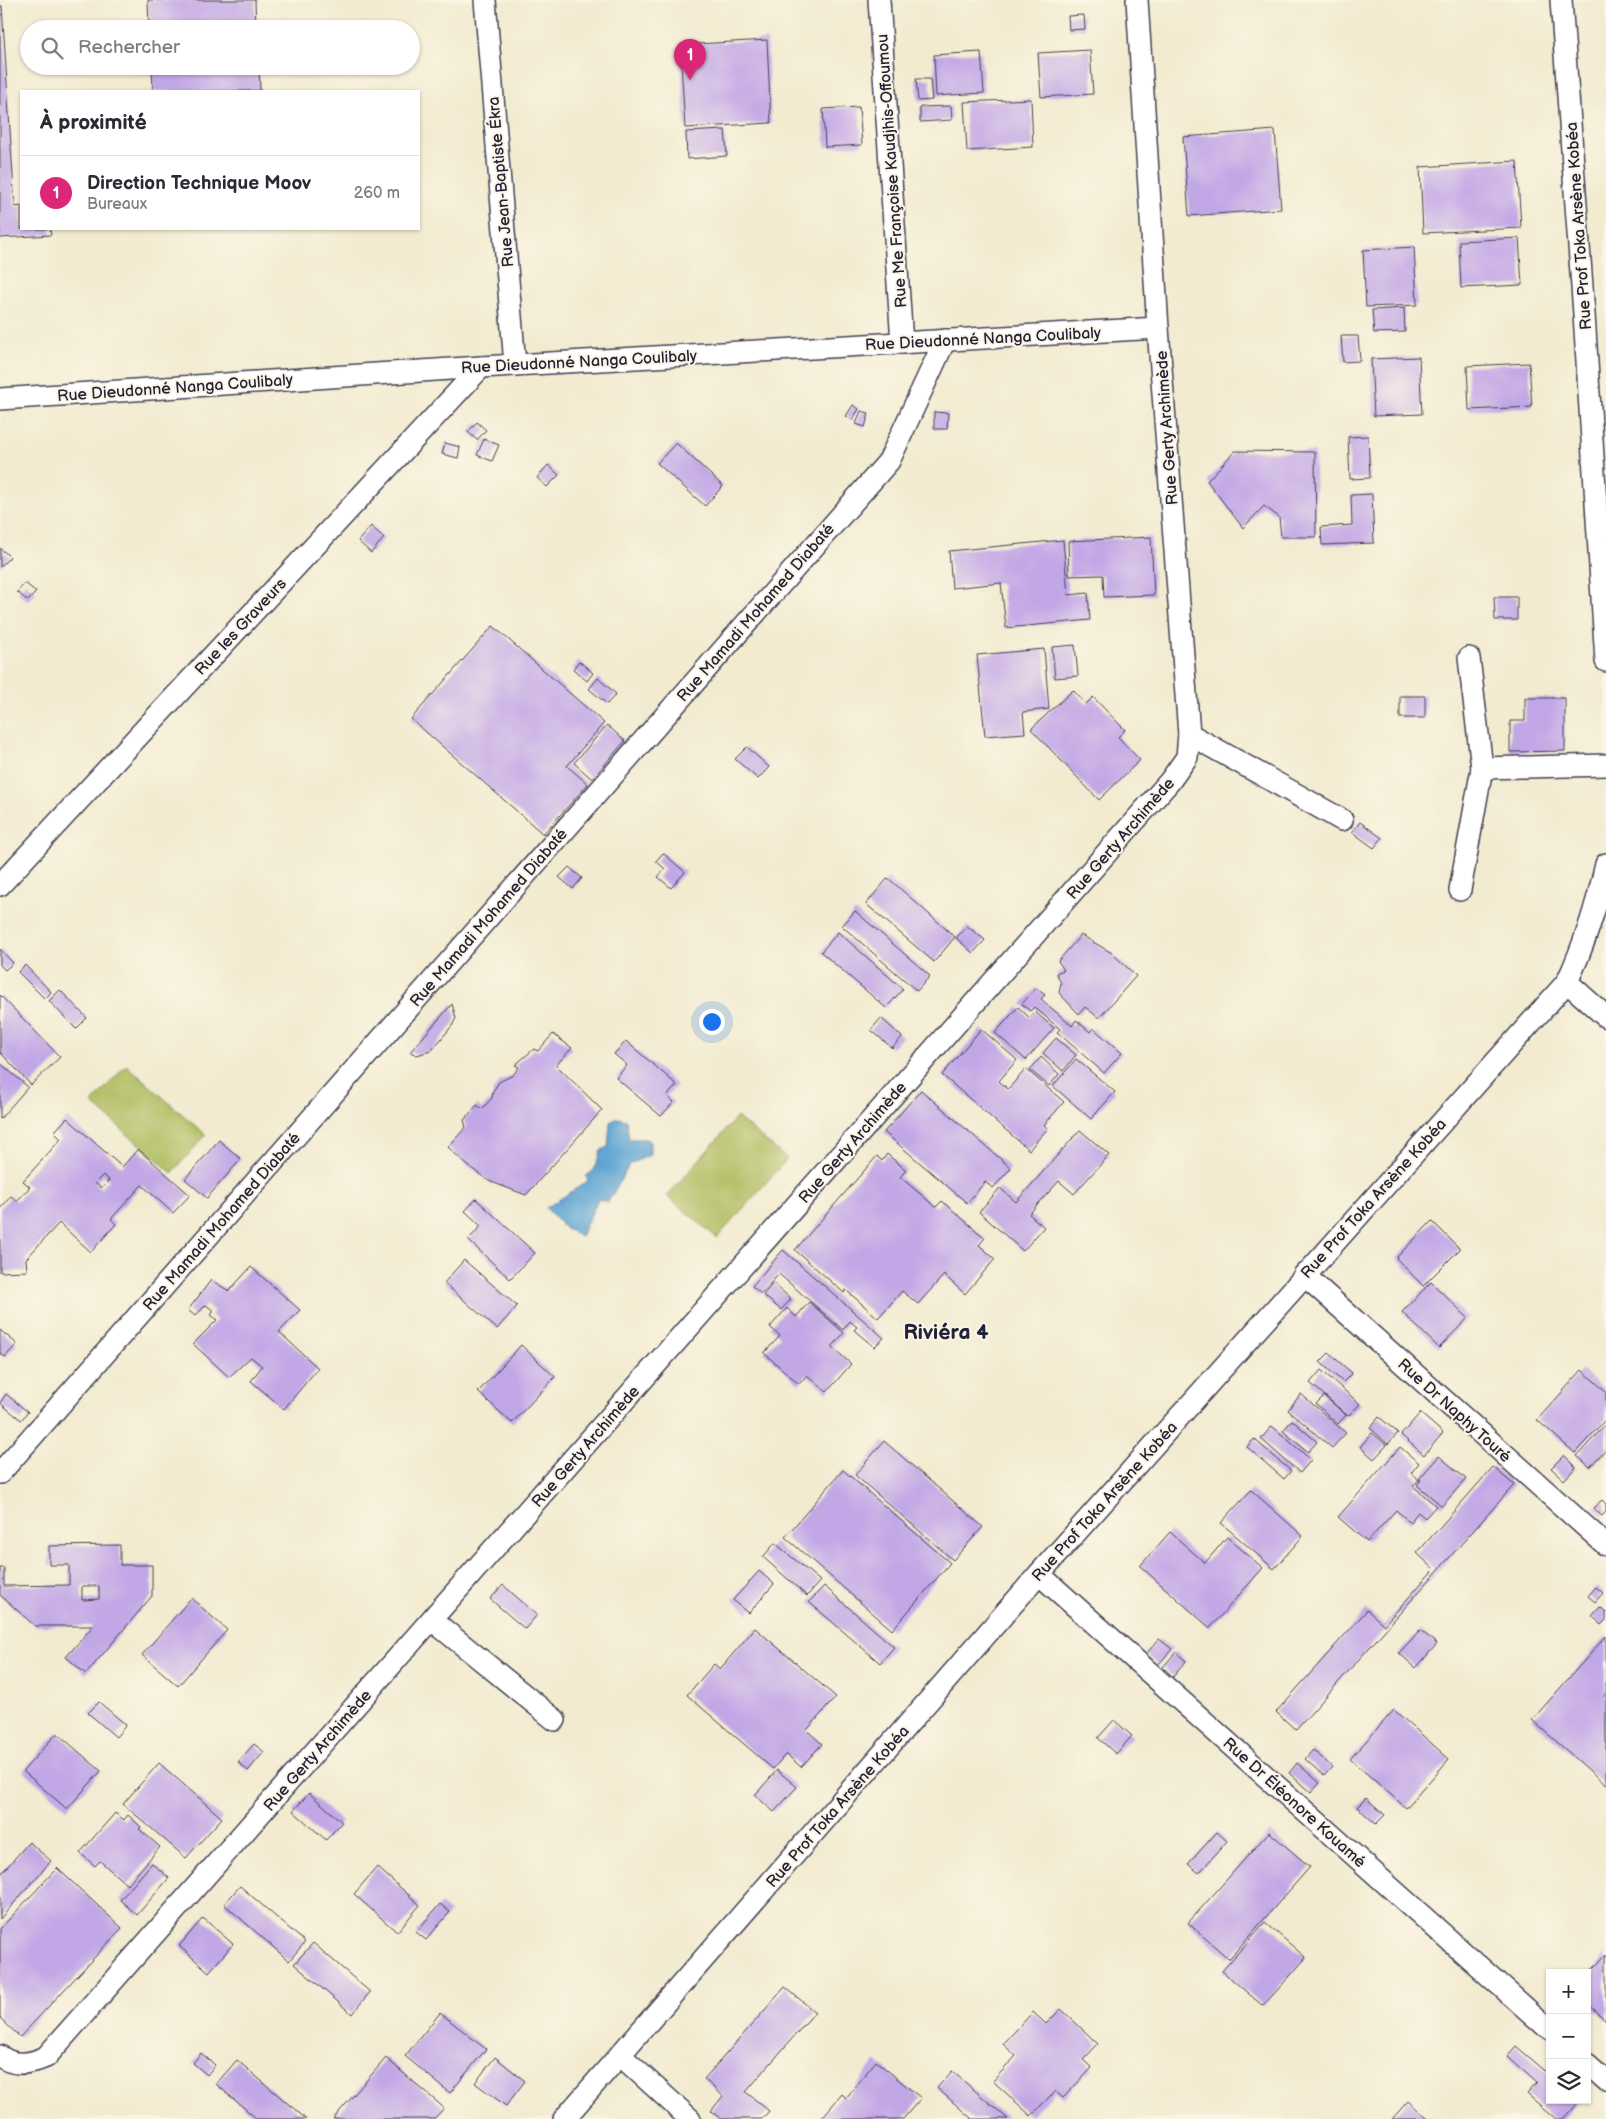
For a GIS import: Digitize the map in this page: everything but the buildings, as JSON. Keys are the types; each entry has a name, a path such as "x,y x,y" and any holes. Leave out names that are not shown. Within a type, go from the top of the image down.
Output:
{"street":[{"name":"Rue Jean-Baptiste Ékra","path":"486,0 515,365"},
{"name":"Rue Me Françoise Kaudjhis-Offoumou","path":"879,0 902,343"},
{"name":"Rue Gerty Archimède","path":"0,2056 8,2062 20,2064 34,2063 46,2057 1170,781 1187,757 1189,734 1158,328 1137,0"},
{"name":"Rue Prof Toka Arsène Kobéa","path":"1561,0 1584,304 1606,661"},
{"name":"Rue Dieudonné Nanga Coulibaly","path":"0,399 481,367 1158,328"},
{"name":"Rue Mamadi Mohamed Diabaté","path":"0,1473 889,461 945,340"},
{"name":"Rue les Graveurs","path":"0,885 481,367"},
{"path":"1460,890 1482,768 1469,658"},
{"path":"1189,734 1342,820"},
{"path":"1482,768 1606,765"},
{"name":"Rue Prof Toka Arsène Kobéa","path":"564,2119 1039,1574 1567,982 1584,946 1598,900 1606,864"},
{"path":"1567,982 1606,1017"},
{"name":"Rue Dr Naphy Touré","path":"1304,1275 1606,1545"},
{"name":"Rue Dr Éléonore Kouamé","path":"1039,1574 1546,2026"},
{"path":"432,1620 555,1720"},
{"path":"620,2055 690,2119"},
{"path":"1591,2068 1606,2081"}],"green space":[{"path":"126,1065 206,1135 172,1173 92,1103"},
{"path":"737,1117 787,1159 717,1238 667,1196"}],"water":[{"path":"618,1118 626,1120 629,1139 647,1139 650,1142 650,1155 630,1164 608,1202 598,1199 581,1236 566,1229 546,1208 588,1181 586,1176 594,1168 600,1151 608,1147 610,1122"}],"place":[{"name":"Direction Technique Moov","path":"690,80"}],"district":[{"name":"Riviéra 4","path":"946,1332"}]}
